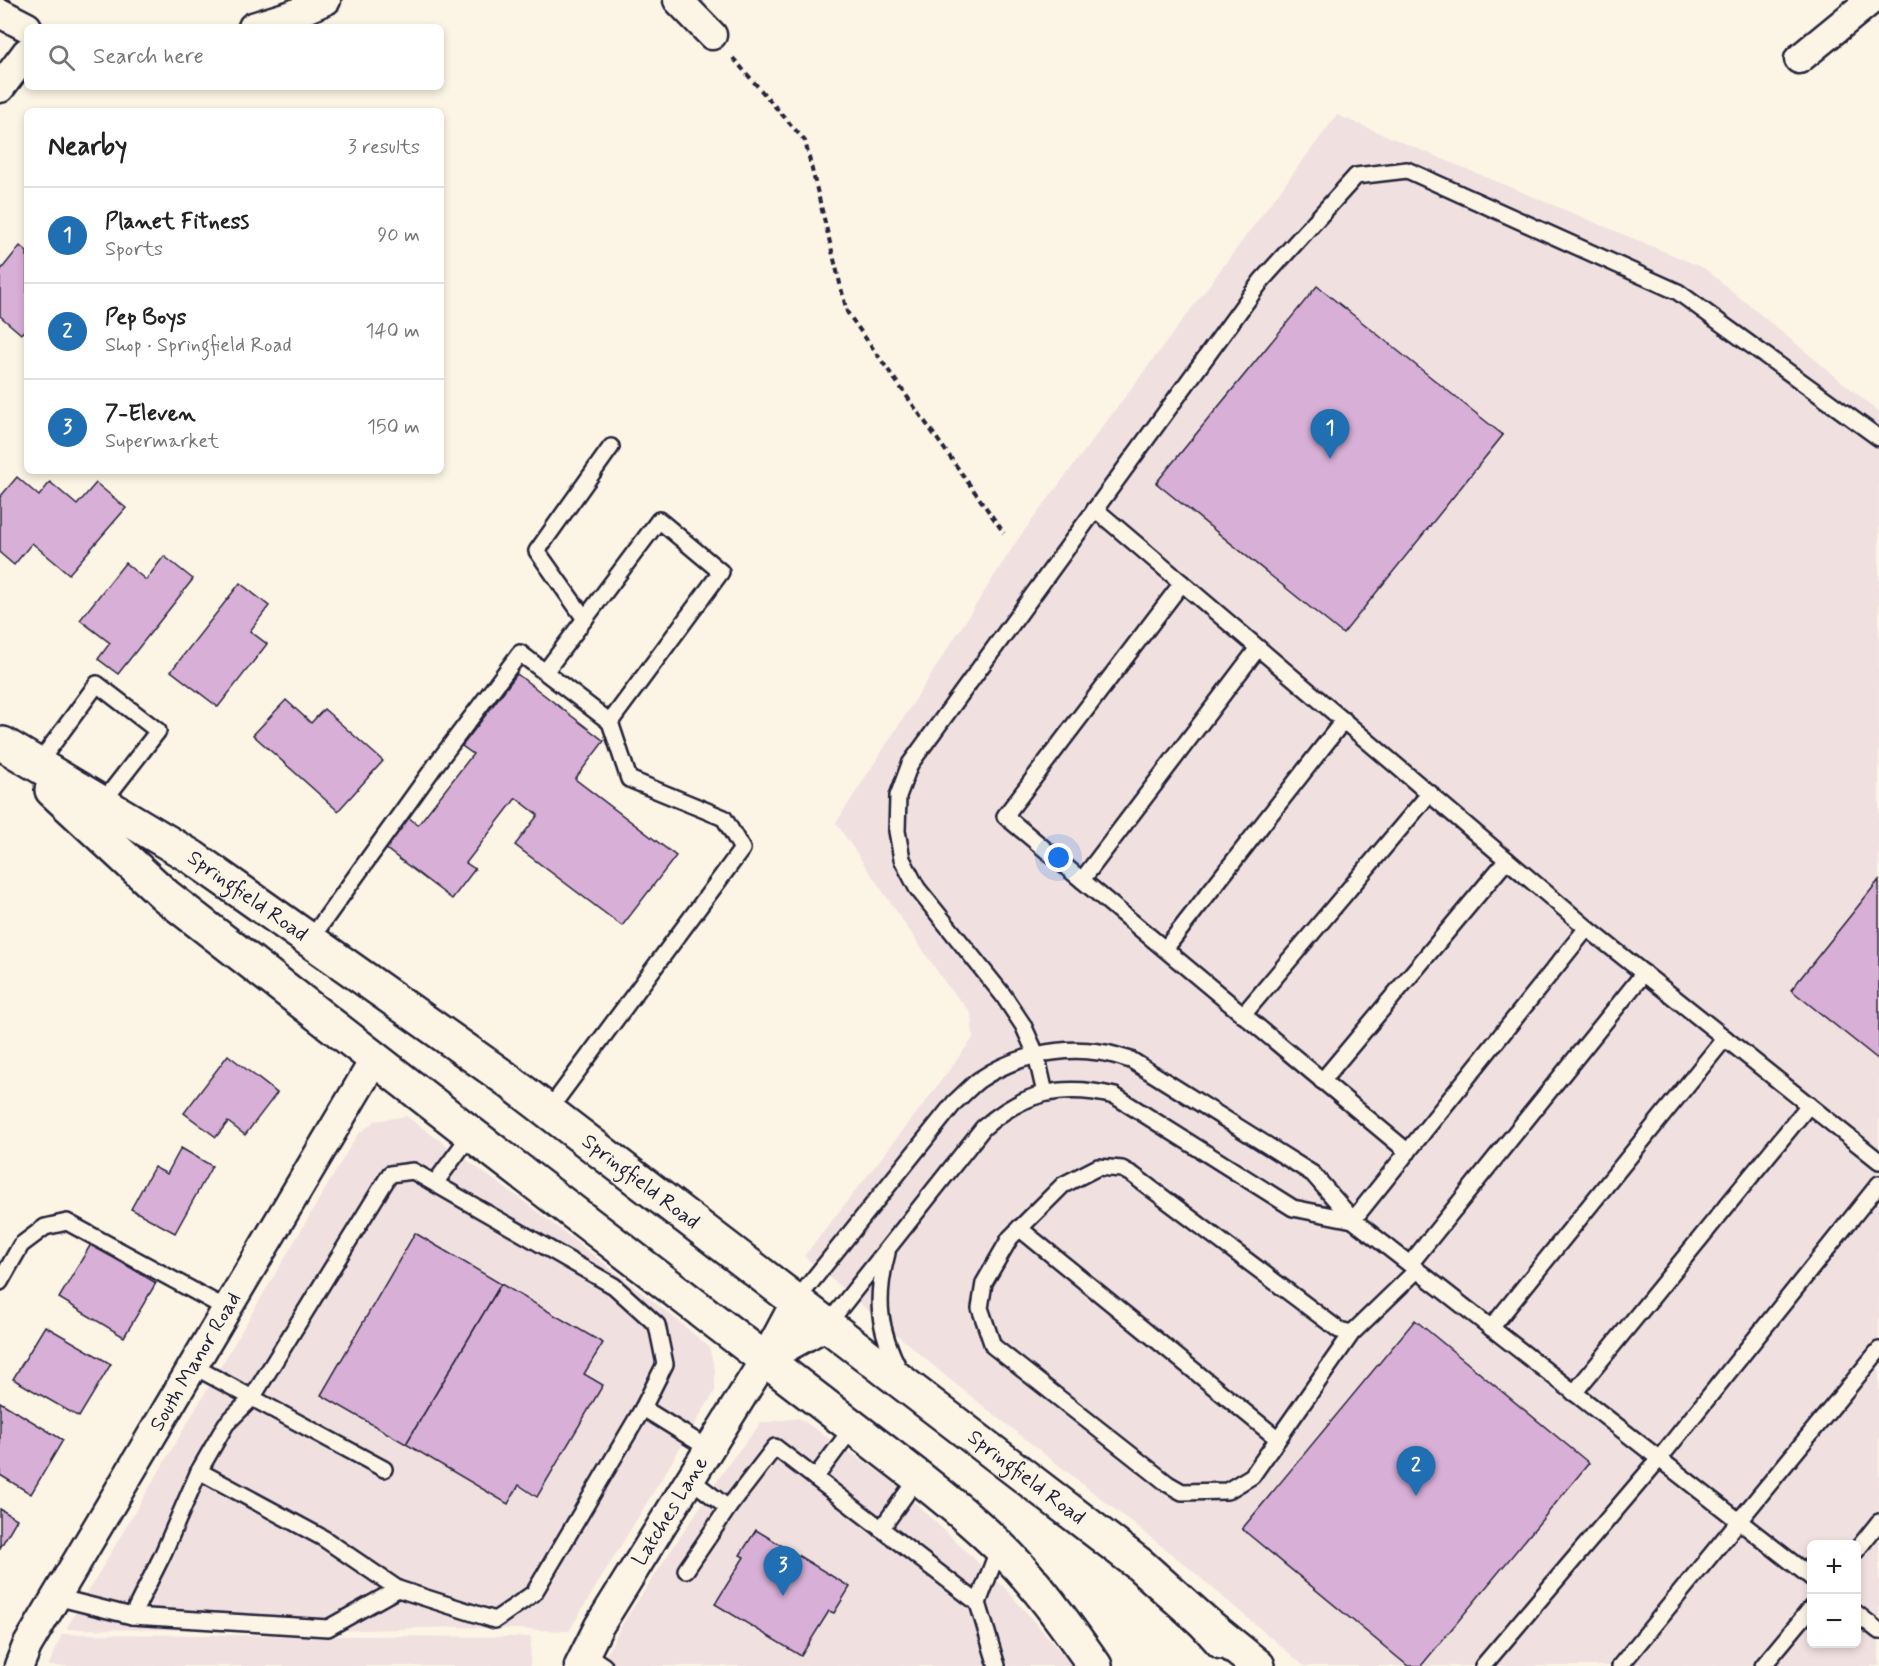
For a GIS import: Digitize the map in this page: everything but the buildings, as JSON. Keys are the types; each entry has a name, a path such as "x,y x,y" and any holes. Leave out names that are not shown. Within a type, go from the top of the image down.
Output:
{"main road":[{"name":"Springfield Road","path":"1,745 35,768 102,803 192,857 505,1078 1139,1564 1204,1622 1243,1666"},
{"name":"Springfield Road","path":"35,768 166,896 471,1134 625,1273 765,1359 974,1523 1018,1566 1062,1619 1095,1666"},
{"path":"1204,1622 1258,1666"}],"street":[{"path":"264,24 292,15 326,0"},
{"path":"678,0 712,35"},
{"path":"1800,59 1871,0"},
{"path":"0,13 24,25"},
{"path":"0,88 24,56"},
{"name":"South Manor Road","path":"19,1666 27,1646 375,1059"},
{"name":"Latches Lane","path":"589,1662 599,1626 765,1359 796,1301"},
{"name":"Latches Lane","path":"765,1359 827,1325"}],"lane":[{"path":"1045,1093 1036,1054 1023,1025 1003,995 917,888 902,859 897,831 898,796 910,764 1262,280 1356,176 1407,170 1677,292 1879,438"},
{"path":"585,619 537,551 612,447"},
{"path":"1095,509 1587,927 1879,1161"},
{"path":"545,672 659,520 721,572 610,722"},
{"path":"1182,584 1005,816 1408,1152"},
{"path":"1082,880 1258,648"},
{"path":"309,940 520,653 610,722 629,779 724,818 742,849 548,1111"},
{"path":"35,768 97,684 158,731 102,803"},
{"path":"1165,949 1344,720"},
{"path":"1243,1015 1430,794"},
{"path":"1322,1081 1507,860"},
{"path":"1353,1220 1587,927"},
{"path":"1352,1333 1339,1330 1133,1175 1122,1169 1098,1167 1063,1185 1018,1228 984,1283 980,1308 993,1346 1168,1484 1182,1492 1227,1491 1252,1476 1352,1333 1414,1267 1644,973"},
{"path":"1491,1328 1725,1038"},
{"path":"796,1301 955,1102 978,1081 1005,1065 1036,1054 1068,1050 1099,1052 1131,1060 1313,1174 1353,1220 1807,1574"},
{"path":"827,1325 983,1128 1001,1112 1021,1101 1045,1093 1070,1089 1115,1096 1293,1208 1353,1220"},
{"path":"1574,1393 1809,1105"},
{"path":"435,1183 471,1134"},
{"path":"132,1616 162,1556 199,1471 226,1424 252,1398 390,1174 413,1171 625,1273 657,1324 665,1364 644,1408 534,1593 495,1620 398,1589 323,1538 199,1471"},
{"path":"1483,1666 1659,1459 1879,1184"},
{"path":"0,1282 21,1245 45,1227 67,1221 226,1309"},
{"path":"1018,1228 1278,1439"},
{"path":"889,1246 881,1275 880,1313 891,1353 909,1387"},
{"path":"1620,1666 1879,1350"},
{"path":"193,1366 384,1469"},
{"path":"644,1408 709,1449"},
{"path":"814,1478 853,1427"},
{"path":"686,1570 728,1508 775,1448 978,1603 997,1666"},
{"path":"881,1529 918,1477"},
{"path":"690,1479 728,1508"},
{"path":"1861,1546 1879,1522"},
{"path":"978,1603 999,1548"},
{"path":"56,1597 132,1616 328,1628 398,1589"},
{"path":"1763,1666 1807,1613"},
{"path":"1861,1616 1879,1631"}],"path":[{"path":"712,35 806,141 847,312 1004,533"}],"shaded area":[{"path":"1337,115 1704,268 1879,412 1879,1666 1304,1666 1183,1563 949,1379 804,1256 973,1038 971,1013 946,984 836,823 1018,539"},
{"path":"406,1116 530,1206 709,1347 715,1370 715,1391 569,1631 456,1627 334,1631 66,1629 357,1135 375,1121"},
{"path":"799,1418 891,1480 1007,1590 1073,1666 600,1666 624,1621 732,1459 761,1423"},
{"path":"62,1634 531,1637 530,1666 48,1666"}],"place":[{"name":"Planet Fitness","path":"1330,459"},
{"name":"Pep Boys","path":"1416,1496"},
{"name":"7-Eleven","path":"783,1596"}]}
